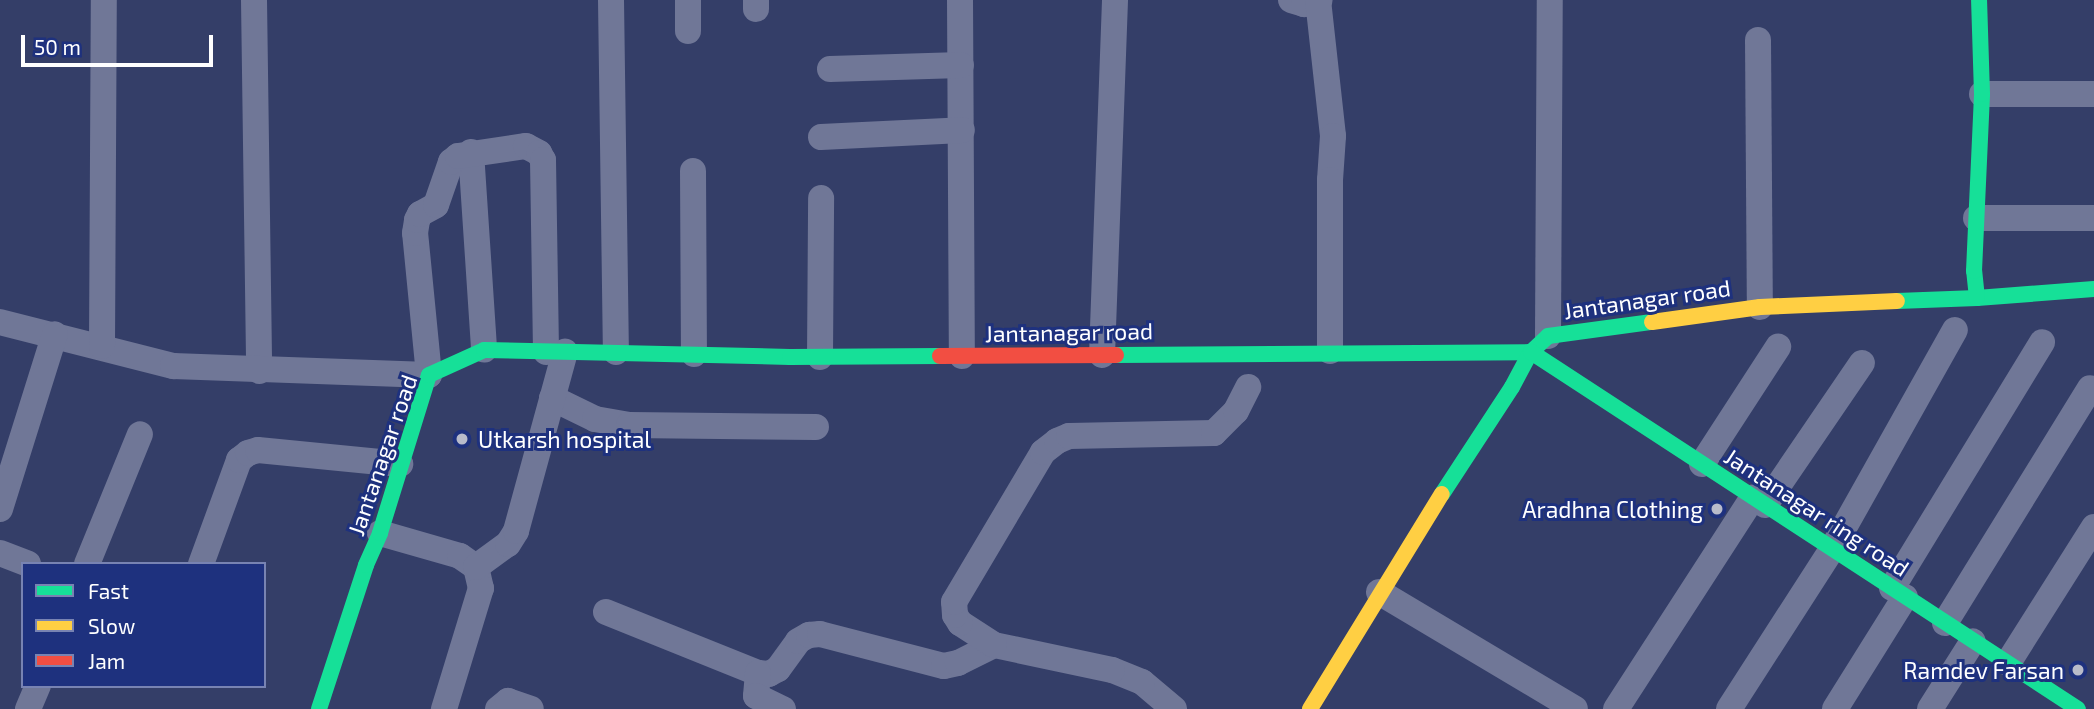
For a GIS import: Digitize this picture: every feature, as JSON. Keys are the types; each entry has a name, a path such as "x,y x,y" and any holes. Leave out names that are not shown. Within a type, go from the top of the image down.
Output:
{"street":[{"path":"102,346 104,0"},
{"path":"254,0 259,371"},
{"path":"611,0 616,352"},
{"path":"688,0 688,31"},
{"path":"960,0 962,356"},
{"path":"1102,355 1115,0"},
{"path":"1292,0 1304,4 1319,0 1333,136 1330,351"},
{"path":"1310,709 1379,592 1539,344 1550,0"},
{"path":"1977,298 1974,271 1982,94 1979,0"},
{"path":"1758,40 1760,307"},
{"path":"830,69 961,65"},
{"path":"1982,94 2094,94"},
{"path":"821,136 962,130"},
{"path":"0,322 173,366 429,375 415,233 420,214 436,205 451,162 471,152 526,145 539,153 543,160 555,352 552,398 516,531 508,544 476,567"},
{"path":"471,152 484,350"},
{"path":"693,171 694,354"},
{"path":"820,357 821,198"},
{"path":"1976,218 2094,218"},
{"name":"Jantanagar road","path":"319,709 366,565 380,533 429,375 484,350 820,357 1330,351 1539,344 1760,307 1977,298 2094,289"},
{"path":"1729,709 1832,549 1955,330"},
{"path":"0,507 55,334"},
{"path":"1835,709 2042,342"},
{"name":"Jantanagar ring road","path":"1539,344 1702,464 2080,709"},
{"path":"1702,464 1778,347"},
{"path":"1616,709 1759,501 1862,363"},
{"path":"1174,709 1142,682 1112,670 994,645 960,623 955,615 954,602 1043,452 1069,436 1214,433 1236,411 1248,387"},
{"path":"1945,623 2090,388"},
{"path":"552,398 596,419 629,425 816,427"},
{"path":"88,562 140,434"},
{"path":"202,562 239,460 247,453 258,450 400,464"},
{"path":"2008,663 2094,527"},
{"path":"380,533 460,556 476,567 481,588 444,709"},
{"path":"0,553 23,562"},
{"path":"1379,592 1575,709"},
{"path":"606,612 758,673 769,674 778,669 798,641 809,635 820,634 925,664 944,666 958,663 994,645"},
{"path":"1930,709 1973,641"},
{"path":"758,673 756,696 783,709"},
{"path":"29,709 37,688"},
{"path":"2080,709 2094,691"},
{"path":"498,709 509,701 531,709"}],"traffic: fast":[{"path":"1897,301 1977,298 1974,271 1982,94 1979,0"},
{"path":"1977,298 2094,289"},
{"path":"1116,355 1531,352 1548,336 1652,322"},
{"path":"319,709 366,565 380,533 429,375 484,350 790,357 940,356"},
{"path":"1442,494 1512,387 1531,352 2078,709"}],"traffic: slow":[{"path":"1652,322 1760,307 1897,301"},
{"path":"1310,709 1442,494"}],"traffic: jam":[{"path":"940,356 1116,355"}],"place":[{"name":"Utkarsh hospital","path":"462,439"},
{"name":"Aradhna Clothing","path":"1717,509"},
{"name":"Ramdev Farsan","path":"2078,670"}]}
